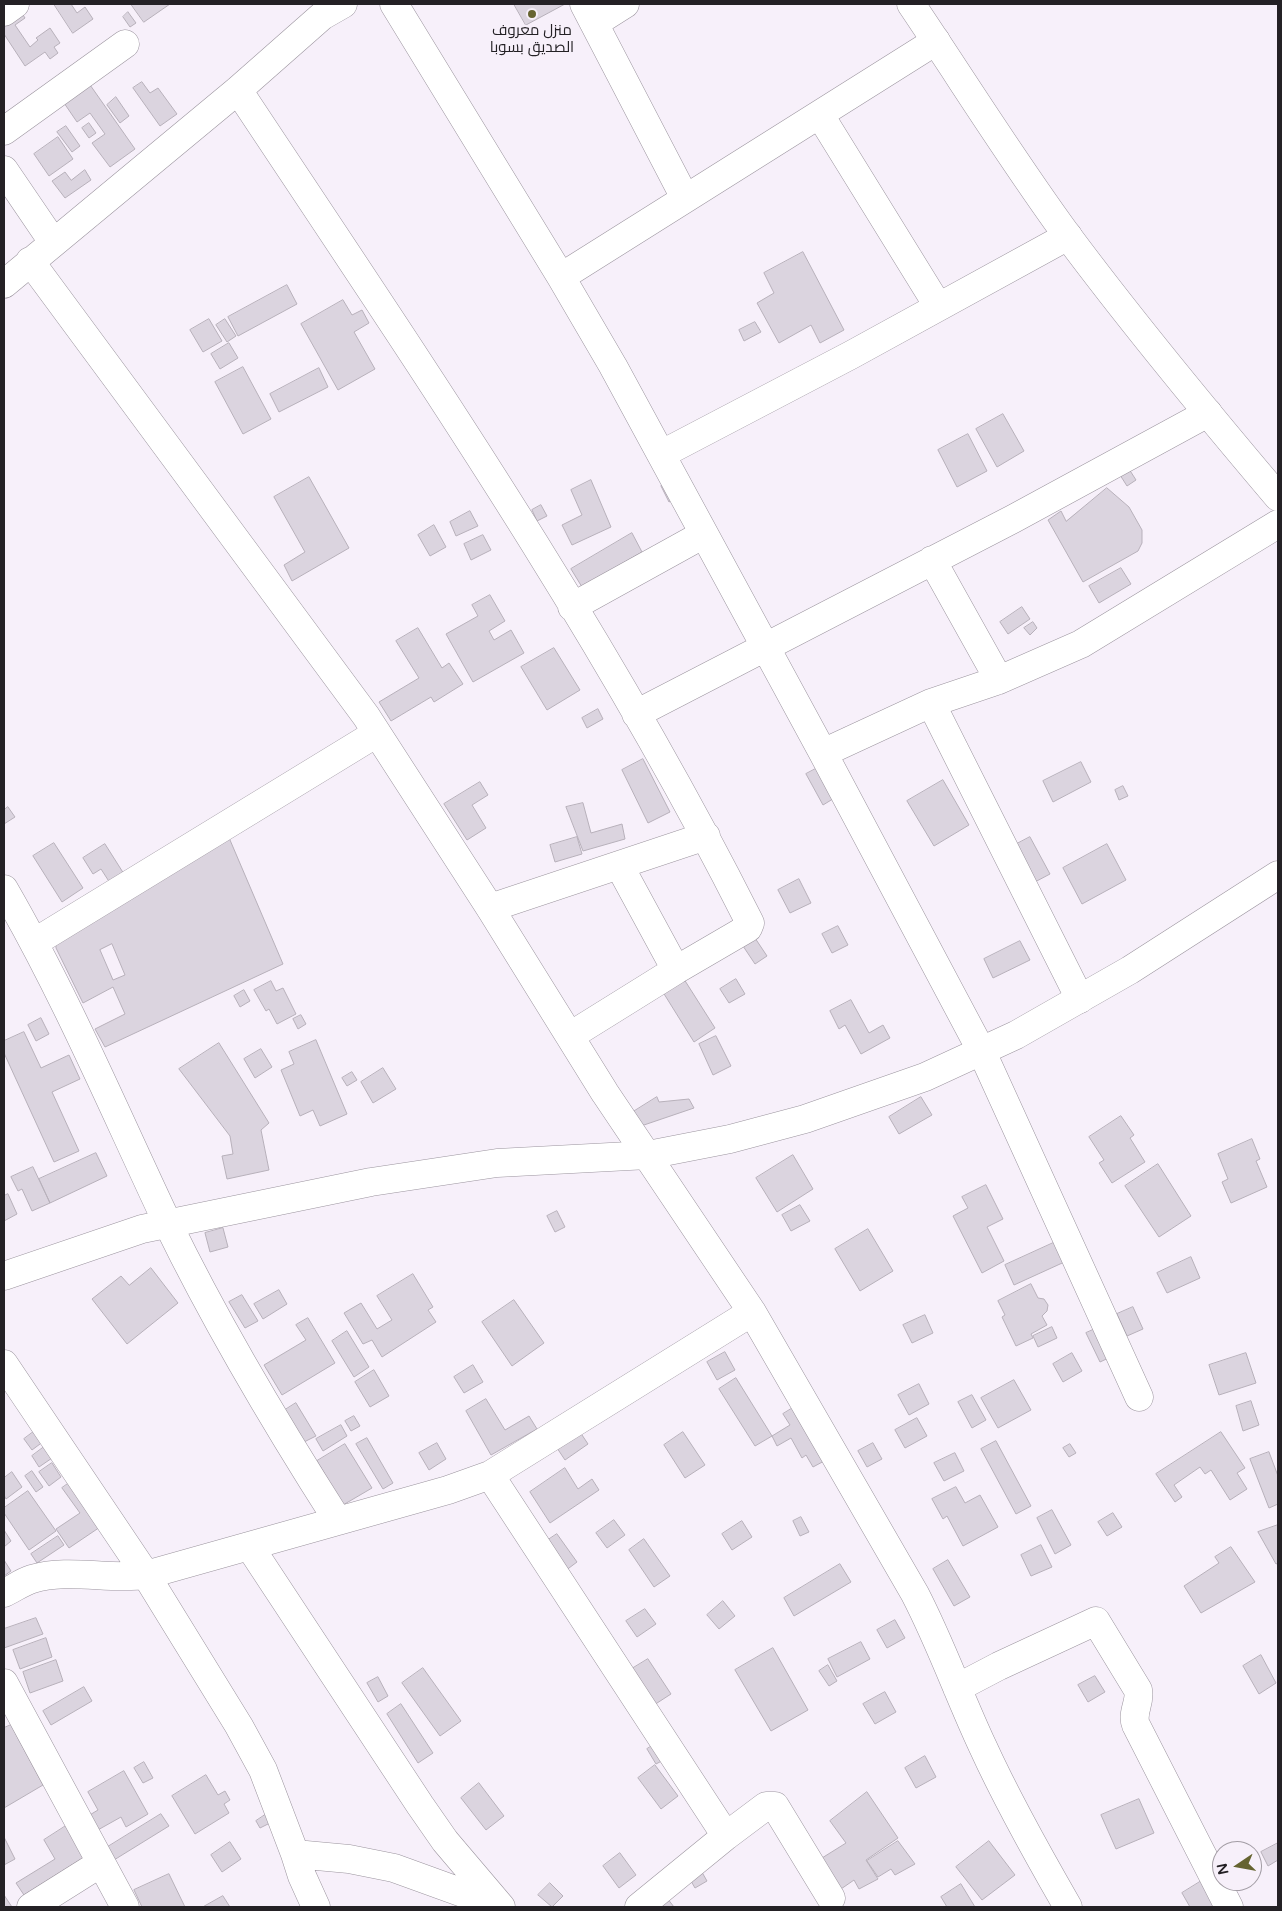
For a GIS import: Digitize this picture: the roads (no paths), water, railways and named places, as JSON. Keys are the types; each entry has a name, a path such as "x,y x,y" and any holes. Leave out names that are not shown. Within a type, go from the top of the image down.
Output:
{"street":[{"path":"4,12 15,4"},
{"path":"394,4 561,277 662,454 823,753 982,1052 1139,1397"},
{"path":"624,4 590,13 685,198"},
{"path":"911,4 1002,144 1068,236 1208,413 1278,497"},
{"path":"4,284 238,90 327,8"},
{"path":"561,277 936,42"},
{"path":"4,130 125,44"},
{"path":"238,90 469,444 572,607 706,836 750,923 748,928 570,1036"},
{"path":"820,115 938,306"},
{"path":"4,170 53,242"},
{"path":"662,454 1068,236"},
{"path":"30,261 377,733 490,908 605,1093 752,1312 915,1594 932,1627 957,1688 1008,1800 1068,1907"},
{"path":"636,714 932,560 1208,413"},
{"path":"823,753 931,703 999,680 1081,644 1278,524"},
{"path":"572,607 704,534"},
{"path":"932,560 999,680"},
{"path":"931,703 1080,999"},
{"path":"35,942 377,733"},
{"path":"490,908 706,836"},
{"path":"619,865 676,970"},
{"path":"4,1276 115,1237 168,1223 371,1182 465,1167 648,1155 730,1139 805,1119 925,1077 1016,1036 1180,938 1278,875"},
{"path":"4,889 35,942 168,1223 229,1343 338,1521"},
{"path":"4,1593 32,1579 49,1576 124,1578 146,1575 448,1490 490,1475 752,1312"},
{"path":"4,1364 146,1575 239,1726 263,1770 302,1876 316,1907"},
{"path":"490,1475 726,1836"},
{"path":"250,1547 420,1805 446,1841 501,1907"},
{"path":"957,1688 999,1666 1096,1621 1138,1690 1139,1697 1134,1720 1229,1907"},
{"path":"4,1683 125,1907"},
{"path":"639,1907 766,1806 775,1806 830,1898"},
{"path":"295,1854 349,1859 394,1868 501,1907"},
{"path":"31,1907 101,1863"}],"place":[{"name":"منزل معروف الصديق بسوبا","path":"532,14"}]}
